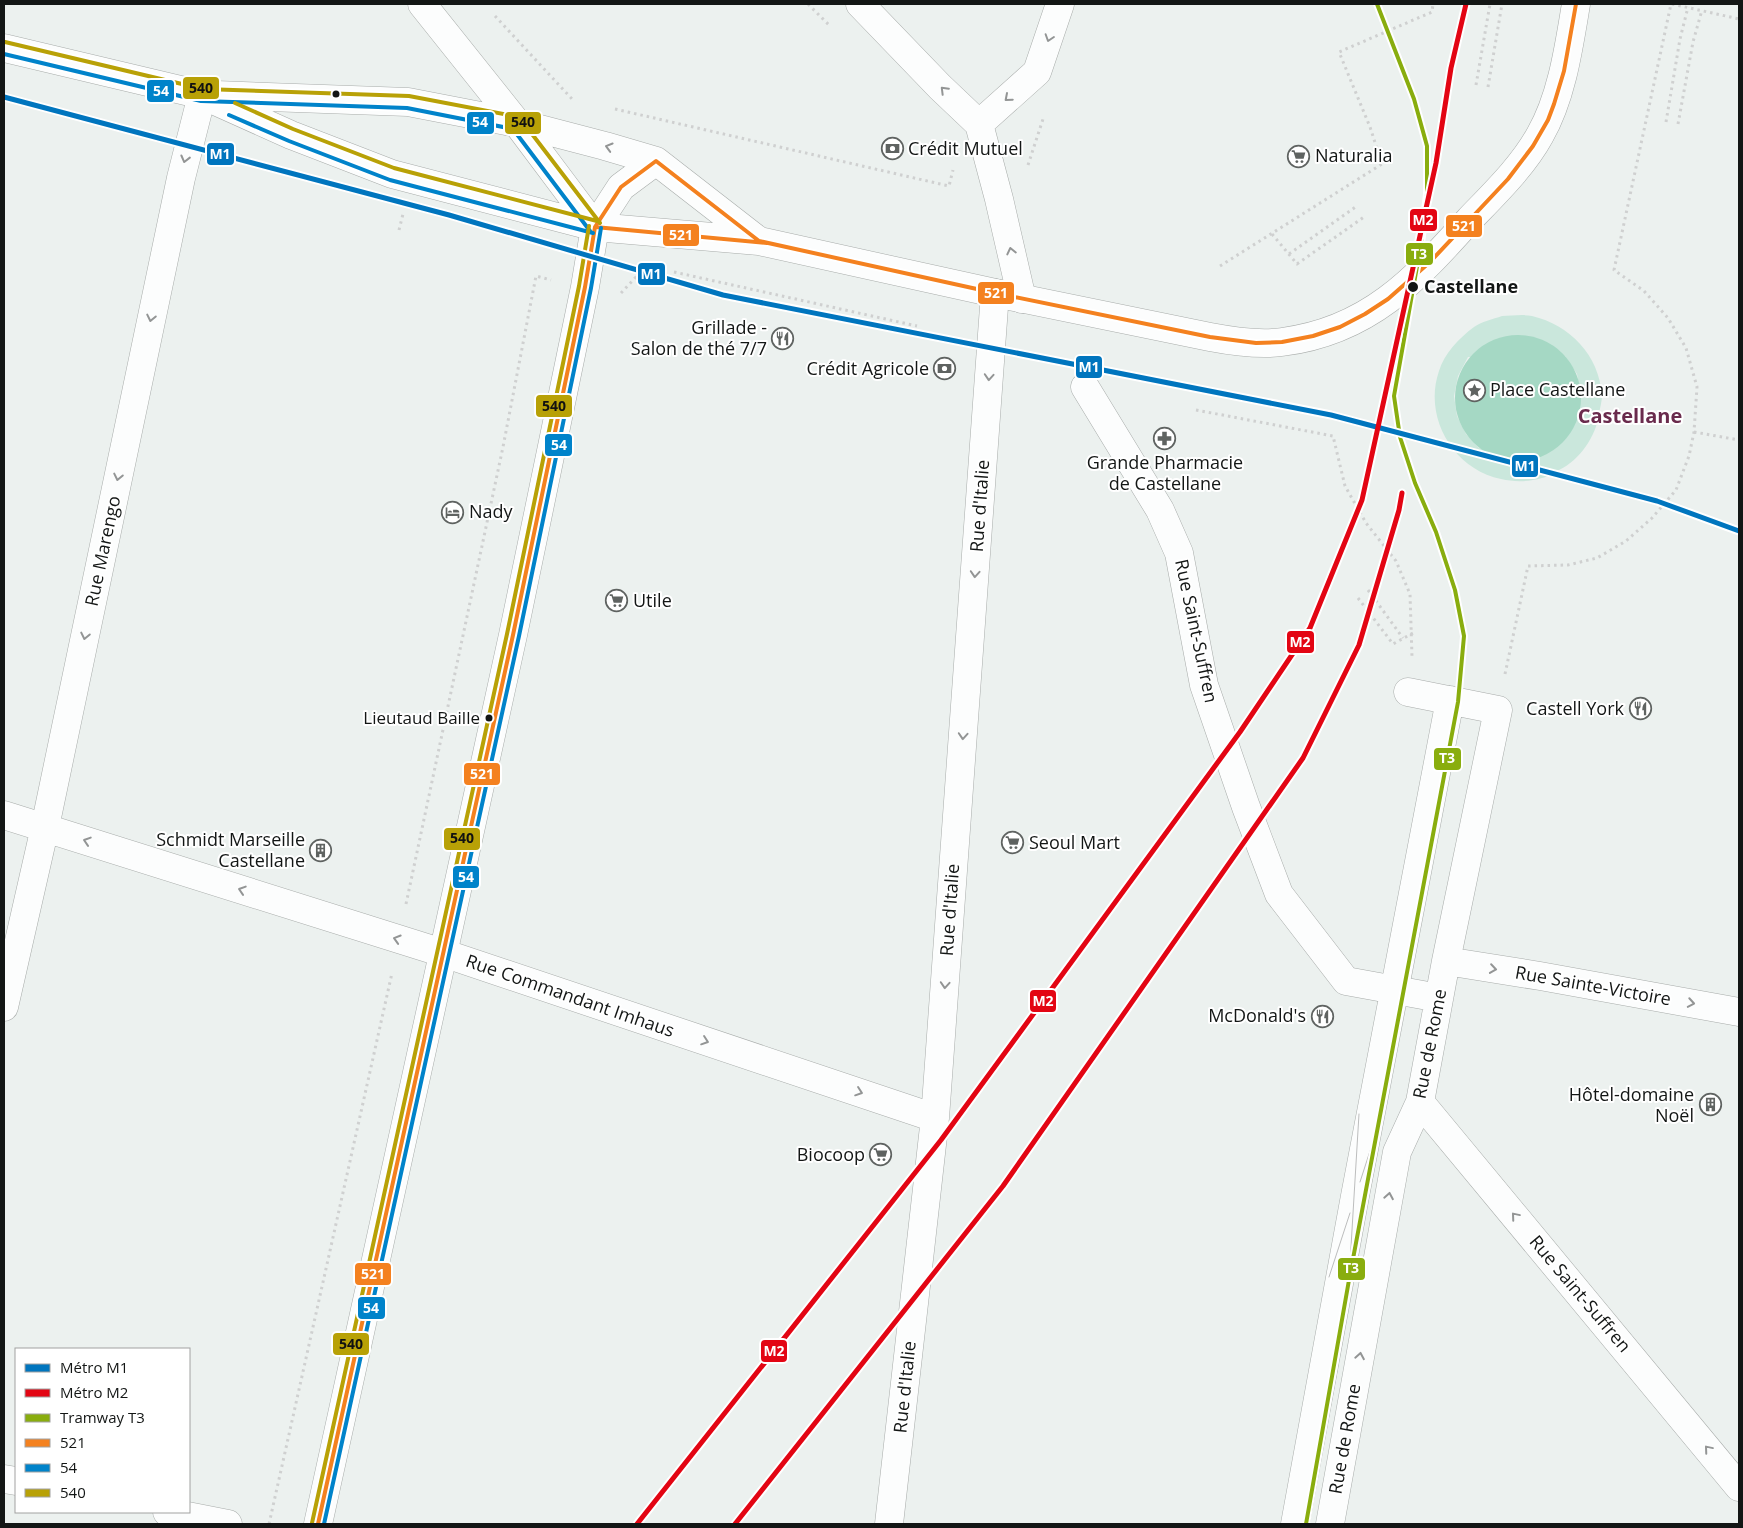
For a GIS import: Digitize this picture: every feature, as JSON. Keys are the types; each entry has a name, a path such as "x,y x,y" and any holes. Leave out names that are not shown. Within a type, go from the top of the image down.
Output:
{"street":[{"path":"422,4 517,124 595,227"},
{"path":"860,4 940,87 979,124 999,199 1022,299"},
{"path":"979,124 1037,72 1060,4"},
{"path":"4,48 202,95 291,135 392,174 595,227 759,242 1022,299 1210,337 1232,341 1281,342 1332,331 1364,316 1394,296 1432,261 1522,162 1541,135 1558,95 1576,4"},
{"path":"202,95 408,102 517,124 605,146 656,160 759,242"},
{"name":"Rue Marengo","path":"4,1007 45,827 178,187 202,95"},
{"path":"318,1524 513,635 585,287 595,227 622,187 656,160"},
{"name":"Rue d'Italie","path":"889,1524 935,1118 995,293"},
{"name":"Rue Saint-Suffren","path":"1085,387 1160,510 1179,552 1204,684 1246,807 1279,894 1346,980 1439,998"},
{"path":"1408,692 1498,710"},
{"name":"Rue de Rome","path":"1295,1524 1450,700"},
{"name":"Rue de Rome","path":"1330,1524 1397,1152 1420,1102 1446,961 1498,710"},
{"name":"Rue Commandant Imhaus","path":"4,815 443,953 935,1118"},
{"name":"Rue Sainte-Victoire","path":"1446,961 1739,1012"},
{"name":"Rue Saint-Suffren","path":"1420,1102 1739,1487"},
{"path":"172,1513 228,1524"}],"path":[{"path":"1220,266 1382,164 1370,126 1339,52 1432,12 1433,4"},
{"path":"1476,85 1490,4"},
{"path":"1488,87 1502,4"},
{"path":"1498,710 1528,566 1568,565 1597,558 1626,541 1652,518 1676,490 1689,456 1694,432 1697,387 1686,348 1668,318 1644,291 1614,270 1671,4 1739,19"},
{"path":"1666,122 1680,39 1688,7"},
{"path":"1678,124 1693,42 1702,10"},
{"path":"495,16 572,99 581,102"},
{"path":"610,108 949,186"},
{"path":"1289,254 1357,206"},
{"path":"399,230 403,214"},
{"path":"1272,234 1297,264 1364,217"},
{"path":"620,294 636,277 655,268"},
{"path":"665,270 916,326"},
{"path":"404,914 501,457 536,276"},
{"path":"1196,410 1333,436 1345,486 1366,523 1396,561 1410,594 1413,633 1408,692"},
{"path":"1694,432 1739,440"},
{"path":"1368,590 1403,638"},
{"path":"1358,598 1393,644 1413,633"},
{"path":"269,1524 392,972"}],"shaded area":[{"path":"1502,316 1532,316 1546,320 1570,334 1589,355 1600,380 1602,395 1597,422 1586,447 1567,466 1550,475 1532,480 1516,481 1501,479 1484,473 1469,464 1456,453 1446,438 1439,423 1435,406 1435,388 1444,358 1458,341 1474,327","holes":["1565,356 1577,374 1581,395 1479,448 1466,434 1457,416 1454,396 1458,376 1468,357"]},
{"path":"1518,335 1542,340 1563,353 1576,374 1581,398 1576,422 1563,443 1542,456 1518,461 1494,456 1473,443 1460,422 1455,398 1460,374 1473,353 1494,340"}],"tram line":[{"name":"T3","path":"1306,1524 1349,1280 1458,702 1464,636 1455,590 1436,532 1415,483 1400,437 1394,396 1421,244 1427,194 1427,146 1414,99 1377,4"},
{"path":"1349,1280 1359,1114"},
{"path":"1360,1182 1380,1120"},
{"path":"1329,1277 1350,1213"}],"metro line":[{"name":"M2","path":"637,1524 941,1140 1240,732 1310,628 1362,500 1436,163 1451,68 1466,4"},
{"name":"M1","path":"4,97 449,215 723,295 1331,415 1657,501 1739,531"},
{"name":"M2","path":"735,1524 1003,1186 1303,758 1359,645 1399,510 1402,493"}],"transit line":[{"name":"521","path":"318,1524 513,635 585,287 595,227 621,187 656,161 759,241 995,293 1210,337 1256,343 1282,342 1313,336 1340,327 1388,299 1430,262 1508,179 1533,146 1548,120 1564,71 1576,4"},
{"name":"540","path":"5,42 203,89 409,96 519,117 600,223"},
{"name":"54","path":"4,54 201,101 407,108 513,129 590,231"},
{"name":"540","path":"235,103 293,129 394,168 597,221"},
{"name":"54","path":"229,115 289,141 390,180 593,233"},
{"name":"540","path":"312,1523 507,634 579,286 589,226"},
{"name":"521","path":"595,227 767,243"},
{"name":"54","path":"324,1524 519,636 591,288 601,228"}],"place":[{"name":"Crédit Mutuel","path":"892,149"},
{"name":"Naturalia","path":"1299,156"},
{"name":"Castellane","path":"1413,287"},
{"name":"Grillade - Salon de thé 7/7","path":"783,338"},
{"name":"Crédit Agricole","path":"945,369"},
{"name":"Place Castellane","path":"1474,390"},
{"name":"Grande Pharmacie de Castellane","path":"1165,438"},
{"name":"Nady","path":"453,512"},
{"name":"Utile","path":"617,601"},
{"name":"Castell York","path":"1640,709"},
{"name":"Lieutaud Baille","path":"489,718"},
{"name":"Seoul Mart","path":"1013,843"},
{"name":"Schmidt Marseille Castellane","path":"321,850"},
{"name":"McDonald's","path":"1322,1016"},
{"name":"Hôtel-domaine Noël","path":"1710,1105"},
{"name":"Biocoop","path":"881,1155"}],"district":[{"name":"Castellane","path":"1630,416"}]}
